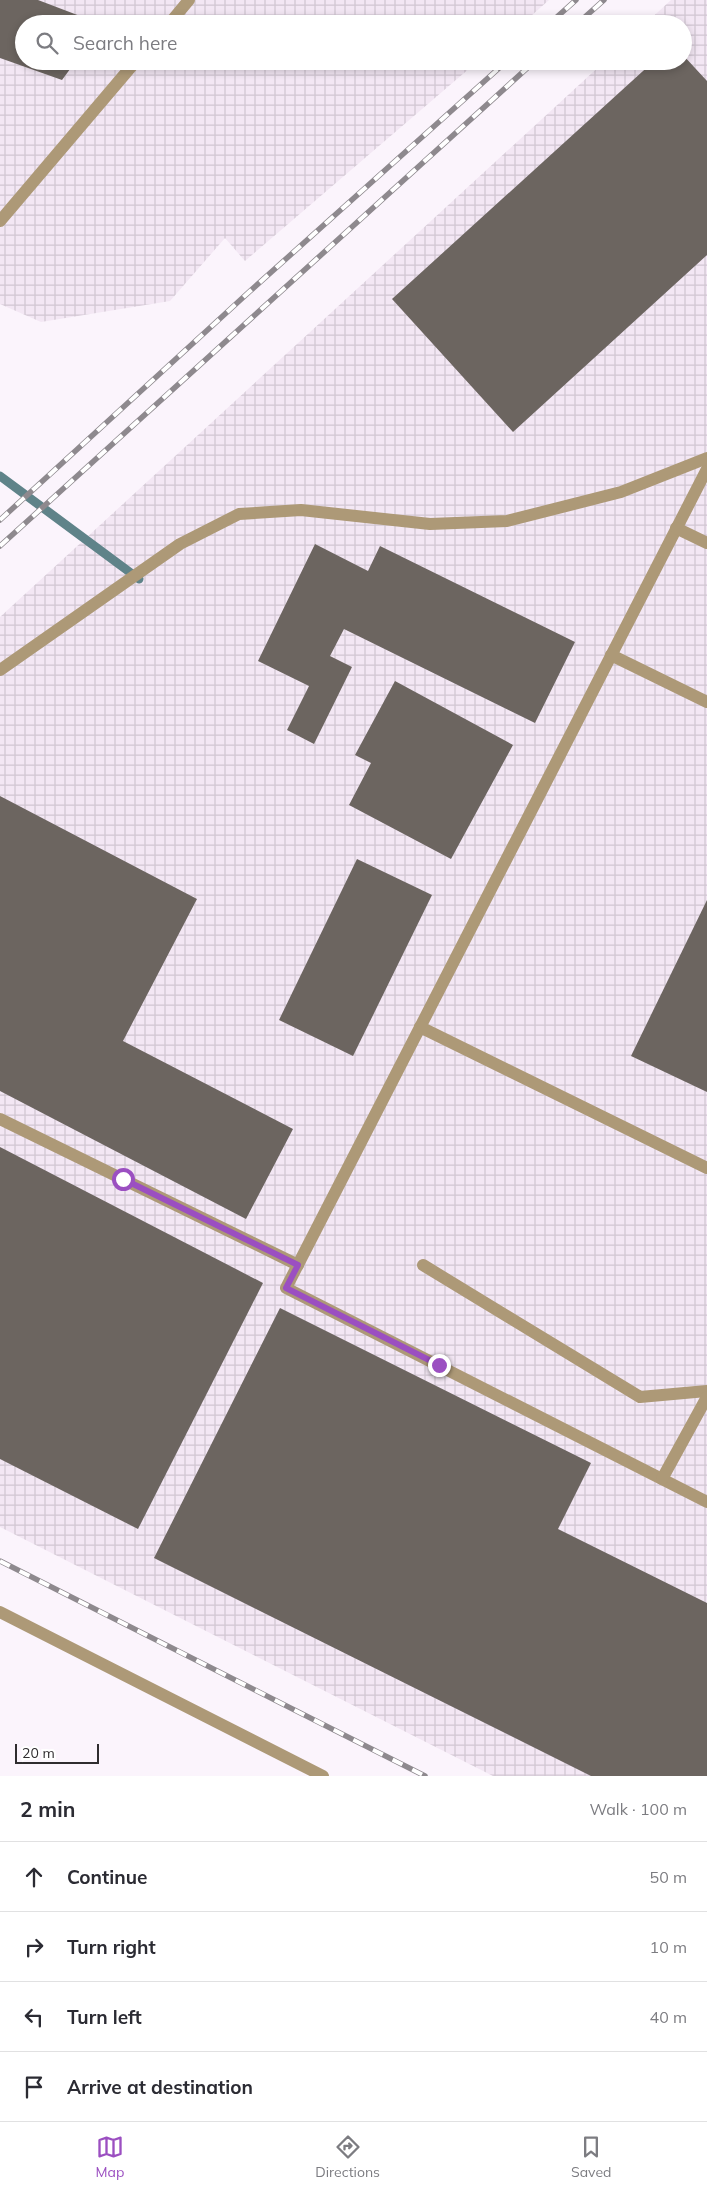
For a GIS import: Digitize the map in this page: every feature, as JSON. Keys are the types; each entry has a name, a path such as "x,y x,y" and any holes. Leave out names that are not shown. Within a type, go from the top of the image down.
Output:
{"street":[{"path":"176,15 189,0"},
{"path":"0,221 128,70"},
{"path":"0,670 180,544 239,514 301,510 430,524 507,521 621,492 707,458"},
{"path":"707,469 286,1288 707,1502"},
{"path":"676,528 707,543"},
{"path":"611,655 707,702"},
{"path":"420,1027 707,1168"},
{"path":"0,1118 298,1265"},
{"path":"423,1265 640,1396 707,1391"},
{"path":"662,1479 707,1397"},
{"path":"0,1612 322,1776"}],"shaded area":[{"path":"0,0 549,0 532,15 15,15 15,70 468,70 245,261 225,238 170,301 41,322 0,304"},
{"path":"671,0 707,0 707,1776 493,1776 0,1527 0,617 595,70 692,70 692,15 655,15"}],"building":[{"path":"0,0 38,0 77,15 15,15 15,63 0,58"},
{"path":"692,65 707,81 707,255 513,432 392,299 644,70 692,70"},
{"path":"34,70 69,70 62,80"},
{"path":"315,544 368,571 380,546 575,642 535,723 344,629 330,656 352,667 314,744 287,730 309,686 258,661"},
{"path":"395,681 513,745 451,859 349,805 371,763 355,755"},
{"path":"0,796 197,899 123,1041 293,1129 246,1219 0,1091"},
{"path":"357,859 432,895 353,1056 279,1020"},
{"path":"707,900 707,1092 631,1056"},
{"path":"0,1147 263,1283 138,1529 0,1459"},
{"path":"280,1308 591,1463 558,1529 707,1603 707,1776 591,1776 154,1558"}],"waterway":[{"path":"0,476 139,579"}],"railway":[{"path":"559,15 576,0"},
{"path":"587,15 604,0"},
{"path":"0,520 249,292 497,70"},
{"path":"0,546 525,70"},
{"path":"0,1561 425,1776"}],"route":[{"path":"123,1179 298,1265 286,1288 439,1365"}]}
